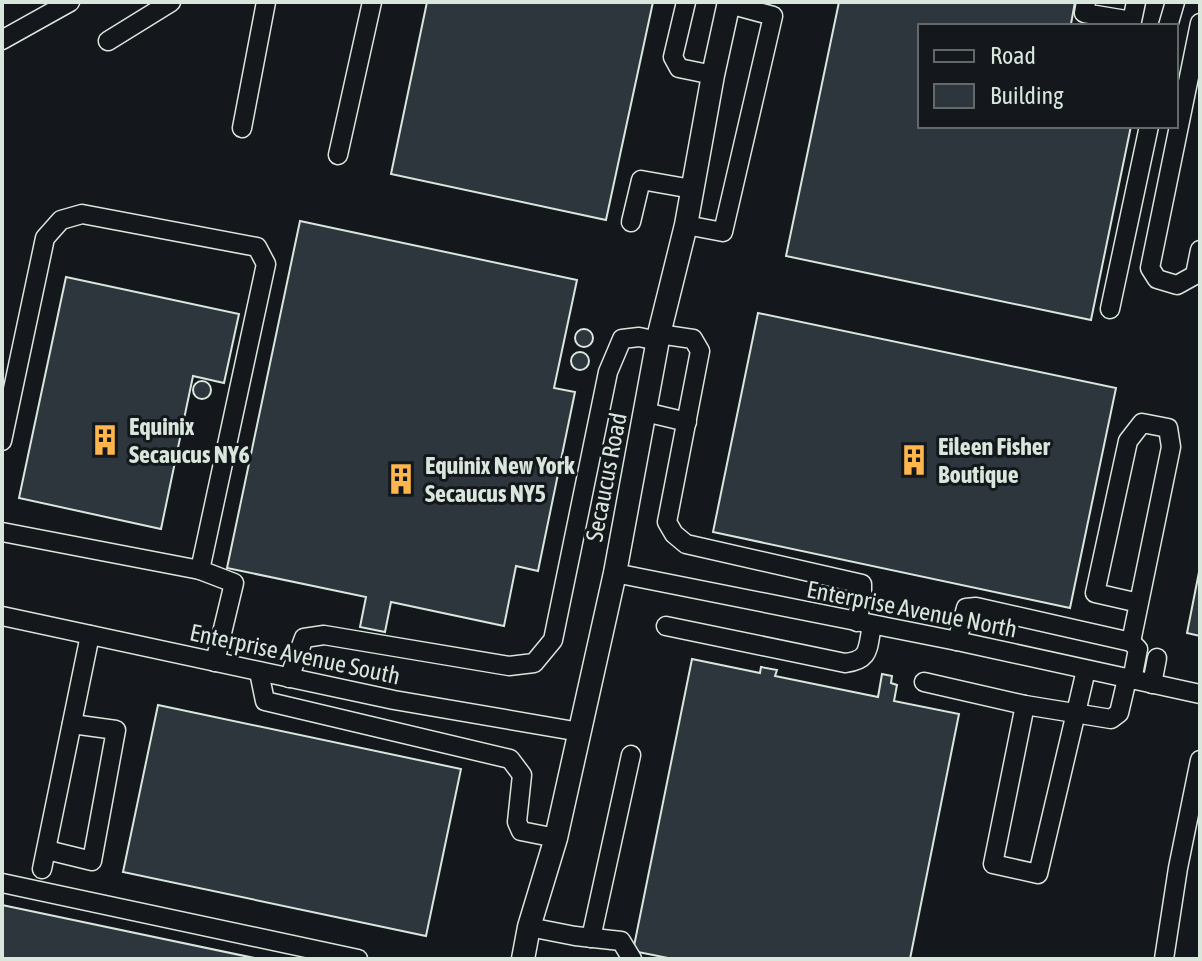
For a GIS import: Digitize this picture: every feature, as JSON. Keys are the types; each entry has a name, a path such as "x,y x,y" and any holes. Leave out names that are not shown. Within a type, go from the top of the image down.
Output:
{"main road":[{"name":"Secaucus Road","path":"523,959 529,927 556,838 615,573 659,337 686,225 729,3"}],"street":[{"path":"108,41 171,2"},
{"path":"242,128 266,2"},
{"path":"338,155 372,2"},
{"path":"686,2 673,57 679,68 713,75"},
{"path":"1086,2 1084,13 1152,24"},
{"path":"1132,21 1136,2"},
{"path":"1167,24 1175,2"},
{"path":"2,40 65,3"},
{"path":"686,225 723,232 773,16 729,3"},
{"path":"1200,23 1191,115 1150,268 1157,279 1177,285 1195,275 1200,250"},
{"path":"1110,309 1149,128"},
{"path":"631,222 641,180 692,189"},
{"path":"2,441 45,238 61,220 82,214 257,247 266,264 200,570"},
{"path":"289,678 304,638 324,635 509,666 534,663 553,640 608,372 622,339 693,339 700,351 667,522 674,534 686,544 862,584 864,657 845,663 666,626"},
{"path":"645,412 687,422"},
{"path":"1131,642 1139,603 1171,447 1168,428 1142,423 1128,441 1095,593 1139,603"},
{"path":"2,532 200,570 234,583 215,662"},
{"name":"Enterprise Avenue North","path":"615,573 957,641 1200,694"},
{"path":"924,682 1025,705 1111,719 1119,713 1138,649 1131,642 976,607 966,608 957,641"},
{"name":"Enterprise Avenue South","path":"3,622 90,635 394,700 580,732"},
{"path":"42,869 90,635"},
{"path":"1152,684 1157,658"},
{"path":"1025,705 993,864 1038,874 1086,670"},
{"path":"259,672 265,701 510,759 522,775 519,828 556,838"},
{"path":"389,731 394,700"},
{"path":"47,850 92,861 116,730 72,724"},
{"path":"591,938 631,755"},
{"path":"1164,959 1178,868 1200,760"},
{"path":"2,883 358,959"},
{"path":"529,927 621,941 632,959"}],"building":[{"path":"427,2 653,2 606,220 391,174"},
{"path":"839,2 1075,2 1071,24 918,24 918,128 1131,128 1091,320 786,256"},
{"name":"Equinix New York Secaucus NY5","path":"300,221 577,280 554,388 575,392 538,571 516,566 504,626 391,602 385,632 360,627 366,597 227,568"},
{"name":"Equinix Secaucus NY6","path":"66,277 239,314 224,383 193,376 161,529 19,498"},
{"name":"Eileen Fisher Boutique","path":"758,313 1116,388 1070,608 713,532"},
{"path":"584,329 593,338 584,347 575,338"},
{"path":"580,352 589,361 580,370 571,361"},
{"path":"198,381 206,381 211,390 209,397 198,399 193,394 193,386"},
{"path":"1200,567 1200,636 1187,633"},
{"path":"692,659 760,673 761,667 777,670 775,676 878,697 882,674 892,676 891,683 897,685 894,701 959,714 910,959 673,959 633,951"},
{"path":"158,705 461,769 426,936 123,872"},
{"path":"2,905 259,959 2,959"}],"place":[{"name":"Equinix Secaucus NY6","path":"105,440"},
{"name":"Eileen Fisher Boutique","path":"914,460"},
{"name":"Equinix New York Secaucus NY5","path":"401,479"}]}
